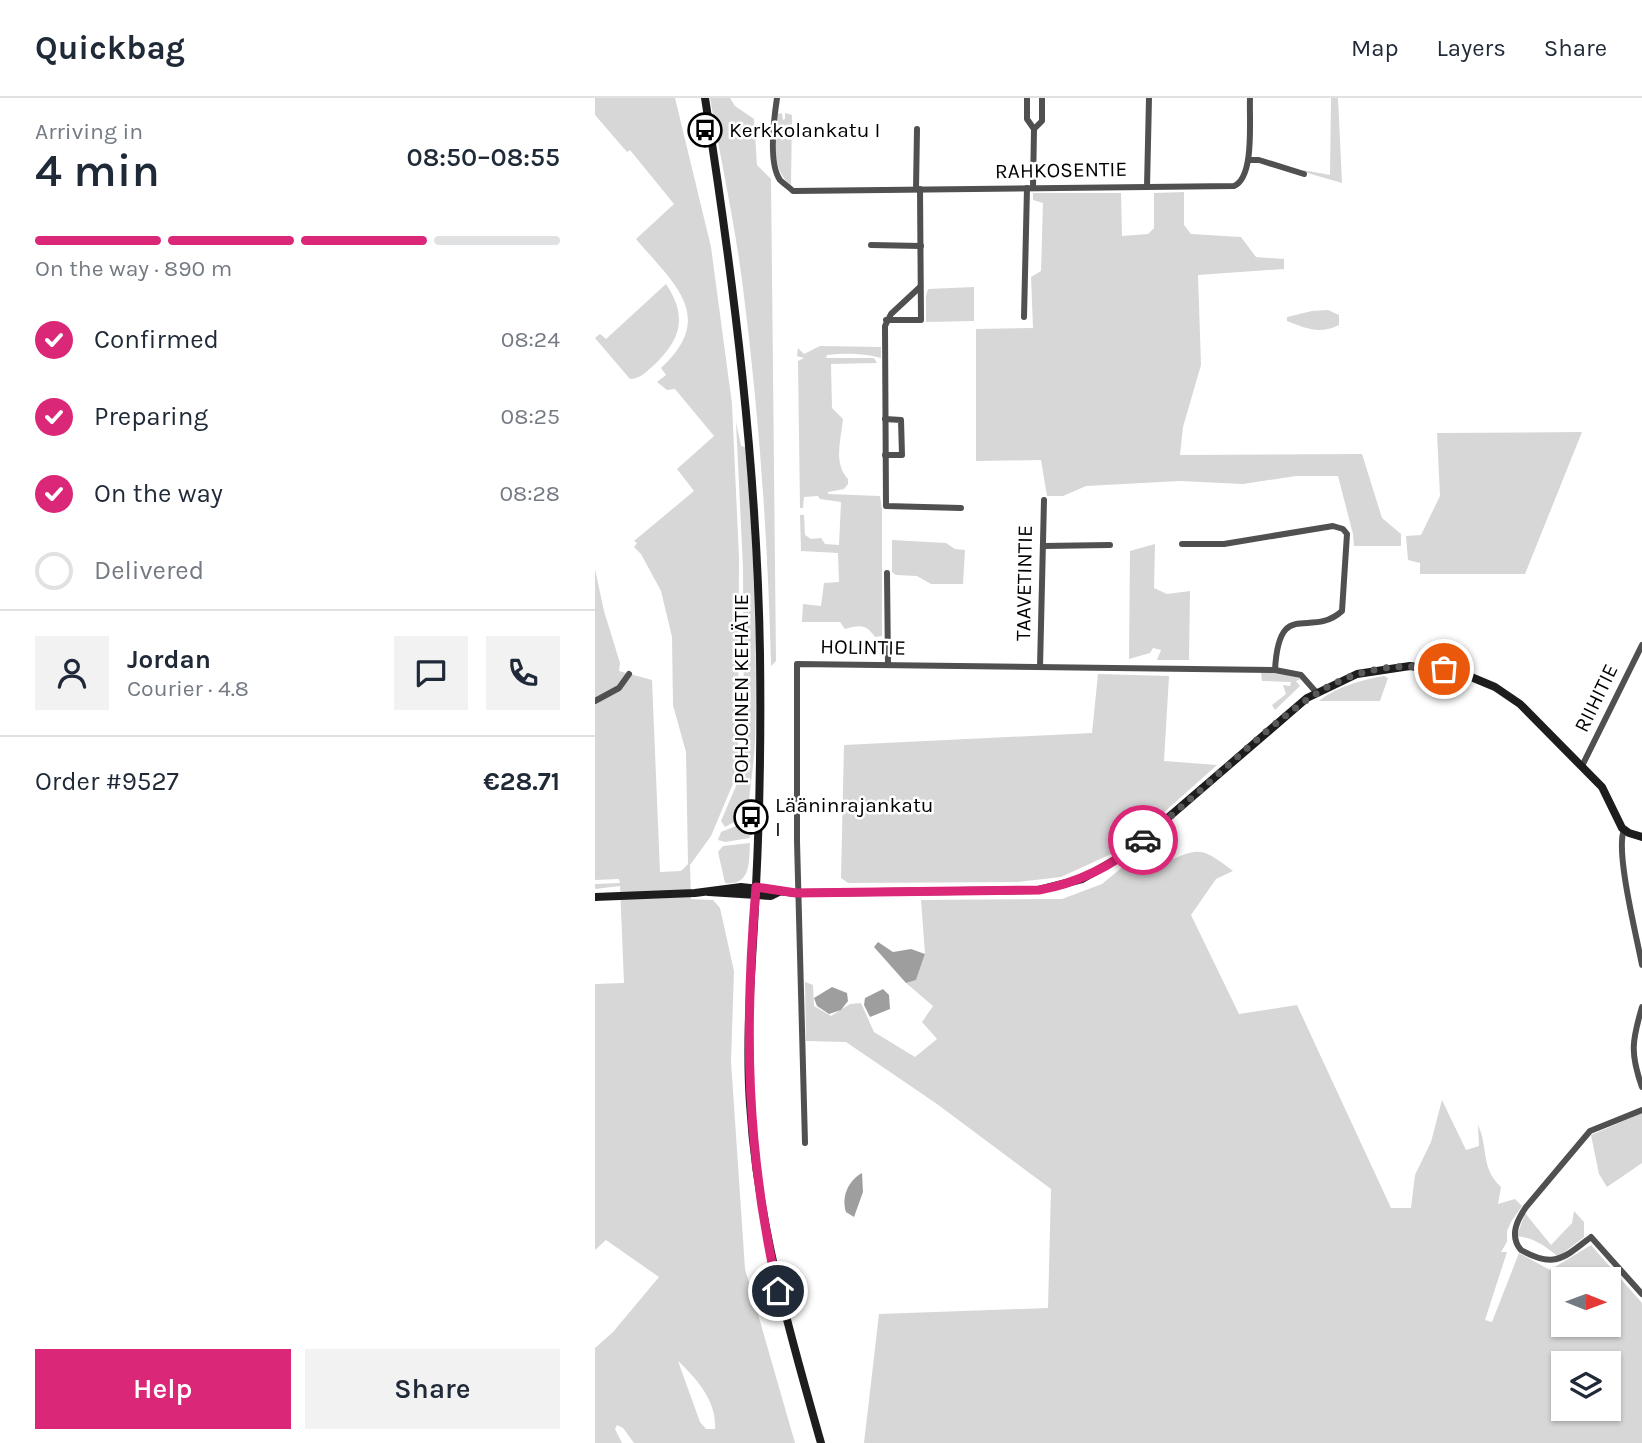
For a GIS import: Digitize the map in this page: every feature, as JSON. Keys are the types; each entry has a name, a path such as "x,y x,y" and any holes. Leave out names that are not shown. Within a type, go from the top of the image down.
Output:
{"main road":[{"name":"POHJOINEN KEHÄTIE","path":"705,98 736,307 751,449 758,587 761,702 748,1066 754,1150 778,1291 821,1443"},
{"path":"595,897 707,892 723,888 800,893 1039,890 1082,879 1128,853 1316,692 1357,674 1391,667 1422,667 1457,672 1495,687 1520,704 1608,794 1624,830 1642,836"}],"street":[{"name":"RAHKOSENTIE","path":"777,98 773,125 775,168 780,179 793,191 1234,186 1245,177 1248,160"},
{"path":"1027,98 1027,120 1034,129"},
{"path":"1024,317 1034,129 1042,121 1042,98"},
{"path":"1147,187 1149,98"},
{"path":"1250,98 1248,160 1259,160 1304,174"},
{"path":"886,320 921,320 917,129"},
{"path":"871,246 921,246"},
{"path":"920,287 886,320 886,506 961,508"},
{"path":"885,419 901,419 903,449 902,455 885,455"},
{"name":"TAAVETINTIE","path":"1040,667 1044,499"},
{"path":"1182,544 1224,544 1333,526 1343,529 1347,534 1342,611 1330,618 1295,623 1284,630 1277,643 1275,670"},
{"path":"1042,546 1110,545"},
{"path":"887,573 888,665"},
{"name":"RIIHITIE","path":"1582,766 1642,645"},
{"name":"HOLINTIE","path":"805,1143 797,664 1275,670 1301,675 1316,692"},
{"path":"595,701 619,688 629,674"},
{"path":"1624,830 1621,837 1623,856 1642,965"},
{"path":"1642,1007 1632,1044 1634,1064 1642,1087"},
{"path":"1642,1110 1590,1131 1526,1207 1520,1216 1514,1236 1521,1250 1551,1261 1565,1256 1591,1237 1642,1294"}],"shaded area":[{"path":"595,98 675,98 711,247 732,404 739,558 738,759 735,779 711,836 690,865 691,899 713,900 720,908 734,971 731,1061 745,1269 795,1443 634,1443 623,1428 617,1425 615,1429 622,1443 595,1443 595,1348 613,1332 659,1277 606,1240 595,1250 595,984 624,983 620,886 595,889 595,884 620,883 619,879 595,880 595,569 620,663 619,671 652,680 660,872 681,871 688,864 686,752 673,705 672,637 661,591 641,554 634,547 637,543 634,541 694,491 677,469 714,436 675,389 667,390 657,382 666,375 661,368 678,349 686,332 688,316 684,301 675,286 636,239 674,204 630,150 627,152 595,115","holes":["678,1361 709,1400 715,1429 706,1429 700,1422"]},
{"path":"710,98 730,98 735,106 754,119 757,165 771,179 776,661 771,666 762,477 749,335 736,240"},
{"path":"1331,98 1338,98 1342,183 1303,170 1330,175"},
{"path":"782,113 783,120 785,113 792,115 791,185 784,179 777,162 776,132 778,114"},
{"path":"1184,192 1184,225 1191,234 1241,237 1256,257 1284,259 1284,269 1198,275 1201,365 1183,427 1180,455 1362,454 1382,518 1401,534 1401,546 1354,546 1338,476 1296,476 1243,484 1180,481 1086,486 1063,496 1047,496 1041,460 976,461 976,329 1033,328 1031,277 1041,271 1043,203 1033,200 1033,193 1121,193 1122,236 1148,234 1154,228 1154,193"},
{"path":"666,284 673,296 679,318 675,337 653,366 640,376 630,379 595,338 600,334 606,339"},
{"path":"974,287 974,321 926,322 928,289"},
{"path":"1328,310 1339,315 1339,325 1319,330 1287,321 1287,317"},
{"path":"820,346 881,347 881,358 847,354 827,355 826,358 874,358 877,363 831,364 832,408 843,419 839,459 848,484 844,489 828,494 880,496 882,636 875,637 862,627 845,629 840,622 802,622 803,604 821,606 824,583 839,582 838,553 801,551 800,515 804,515 805,535 811,539 821,538 825,544 839,545 841,502 820,499 818,496 804,497 803,508 800,508 798,361 804,358 797,356 798,348 804,354"},
{"path":"736,422 741,446 746,447 751,520 755,741 748,815 725,827 721,821 742,772 744,745 743,567"},
{"path":"1582,432 1525,574 1420,574 1420,563 1408,560 1406,536 1421,535 1440,496 1437,433"},
{"path":"892,540 946,543 955,549 965,550 963,584 931,584 917,576 896,575 892,572"},
{"path":"1155,544 1154,588 1167,594 1190,591 1189,660 1157,660 1161,650 1153,648 1150,653 1129,659 1130,551"},
{"path":"1261,672 1277,672 1302,679 1296,681 1300,686 1275,710 1272,705 1286,694 1283,685 1290,686 1291,682 1262,681"},
{"path":"1098,674 1169,676 1164,761 1217,765 1162,814 1109,855 1061,877 1018,882 848,883 841,878 844,745 1092,733"},
{"path":"1384,676 1388,678 1380,701 1319,701 1350,684"},
{"path":"748,821 750,838 725,842 718,840 721,832"},
{"path":"1159,837 1160,865 1198,852 1213,857 1233,871 1216,879 1191,915 1239,1014 1297,1005 1391,1208 1411,1208 1415,1175 1431,1142 1442,1100 1466,1150 1479,1146 1478,1125 1487,1165 1494,1180 1501,1187 1498,1204 1515,1199 1522,1206 1507,1231 1507,1242 1501,1252 1507,1252 1485,1320 1492,1322 1519,1253 1551,1269 1551,1337 1621,1337 1621,1279 1642,1303 1642,1443 864,1443 879,1314 1048,1308 1051,1189 937,1104 846,1042 806,1041 805,982 813,985 814,1006 831,1016 850,1004 861,1003 874,1032 915,1057 937,1039 922,1022 933,1006 906,983 916,980 925,954 921,900 1062,899 1102,884"},
{"path":"750,843 749,865 744,877 740,881 725,883 718,852 723,846"},
{"path":"878,942 893,952 911,949 925,954 916,980 906,983 874,947"},
{"path":"832,987 847,993 848,1001 841,1010 829,1014 817,1006 814,998"},
{"path":"883,989 889,995 890,1009 870,1017 864,1005 865,998"},
{"path":"1642,1113 1642,1163 1607,1187 1599,1174 1591,1135"},
{"path":"862,1173 863,1192 854,1217 846,1212 845,1195 853,1180"},
{"path":"1574,1211 1584,1222 1584,1237 1558,1257 1539,1243 1517,1236 1525,1213 1551,1245 1572,1223"},
{"path":"1591,1245 1610,1267 1555,1267"}],"way so far":[{"path":"1143,840 1316,692 1357,674 1391,667 1444,669"}],"place":[{"name":"Kerkkolankatu I","path":"705,130"},
{"name":"Lääninrajankatu I","path":"751,817"}],"route":[{"path":"778,1291 767,1242 752,1137 748,1066 756,887 796,893 1039,890 1068,884 1094,874 1128,853 1143,840"}]}
